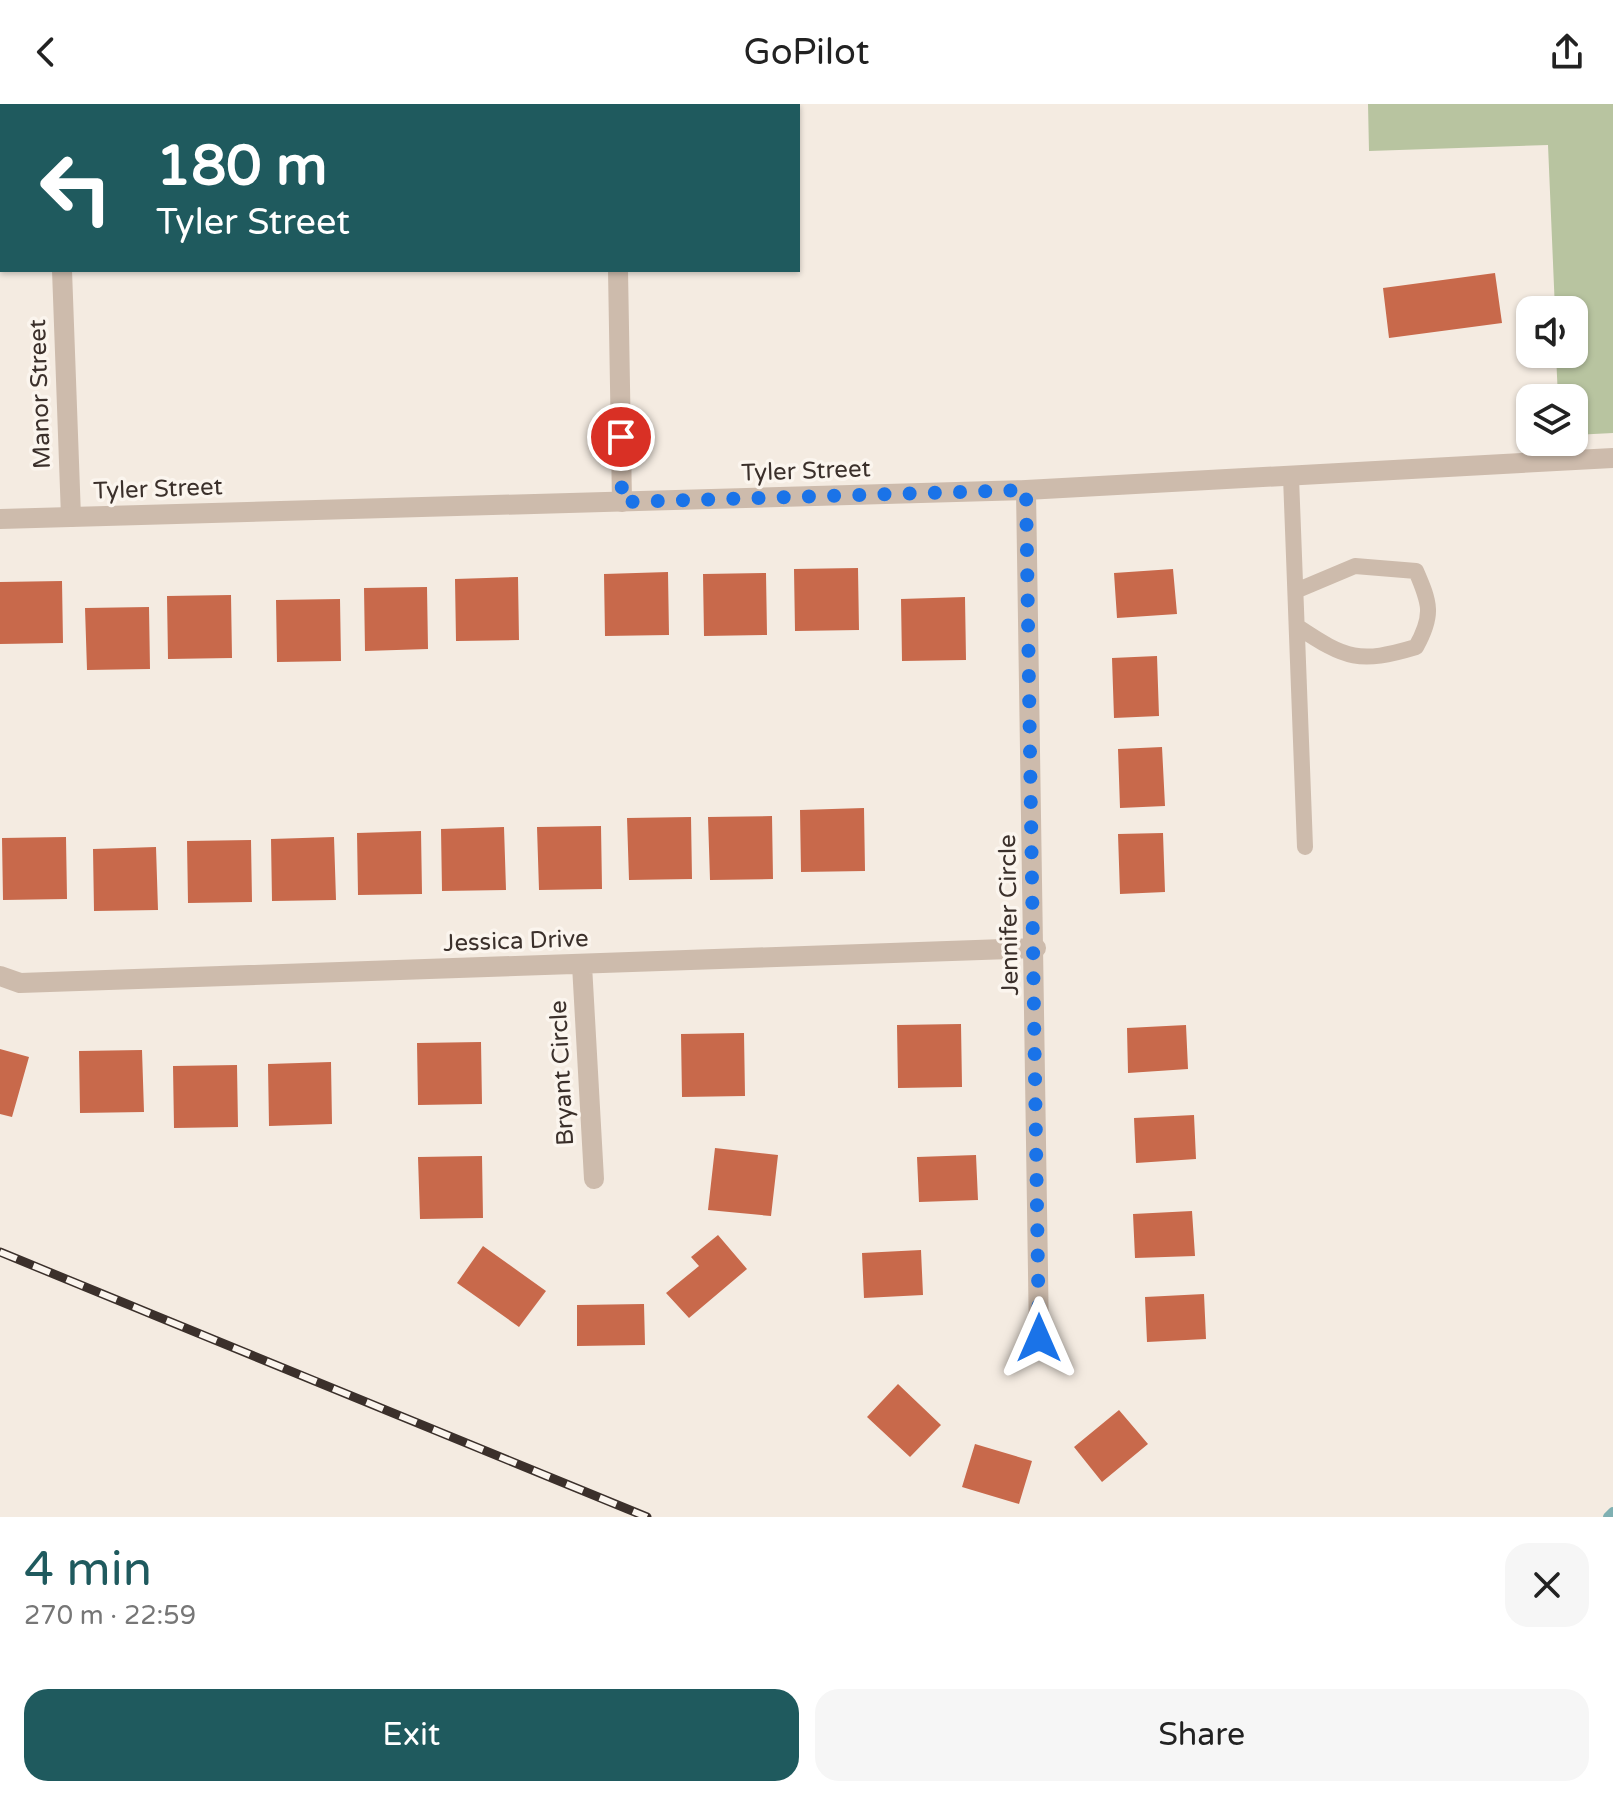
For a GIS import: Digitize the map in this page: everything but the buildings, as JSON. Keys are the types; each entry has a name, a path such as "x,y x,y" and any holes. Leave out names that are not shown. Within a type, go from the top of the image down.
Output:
{"street":[{"name":"Manor Street","path":"62,272 71,517"},
{"path":"618,272 622,502"},
{"name":"Tyler Street","path":"0,519 1026,490 1613,458"},
{"name":"Jennifer Circle","path":"1026,490 1036,948 1039,1338"},
{"name":"Jessica Drive","path":"0,976 20,983 1036,948"},
{"name":"Bryant Circle","path":"582,965 594,1179"}],"lane":[{"path":"1291,477 1298,590 1305,847"},
{"path":"1298,590 1355,566 1416,571 1429,598 1429,625 1416,647 1377,659 1337,653 1298,627"}],"green space":[{"path":"1368,104 1613,104 1613,433 1588,434 1588,384 1557,384 1557,368 1588,368 1588,296 1554,296 1548,145 1369,151"}],"waterway":[{"path":"1608,1517 1613,1512"}],"railway":[{"path":"0,1252 647,1517"}],"route":[{"path":"621,437 622,502 1026,490 1036,948 1039,1338"}]}
